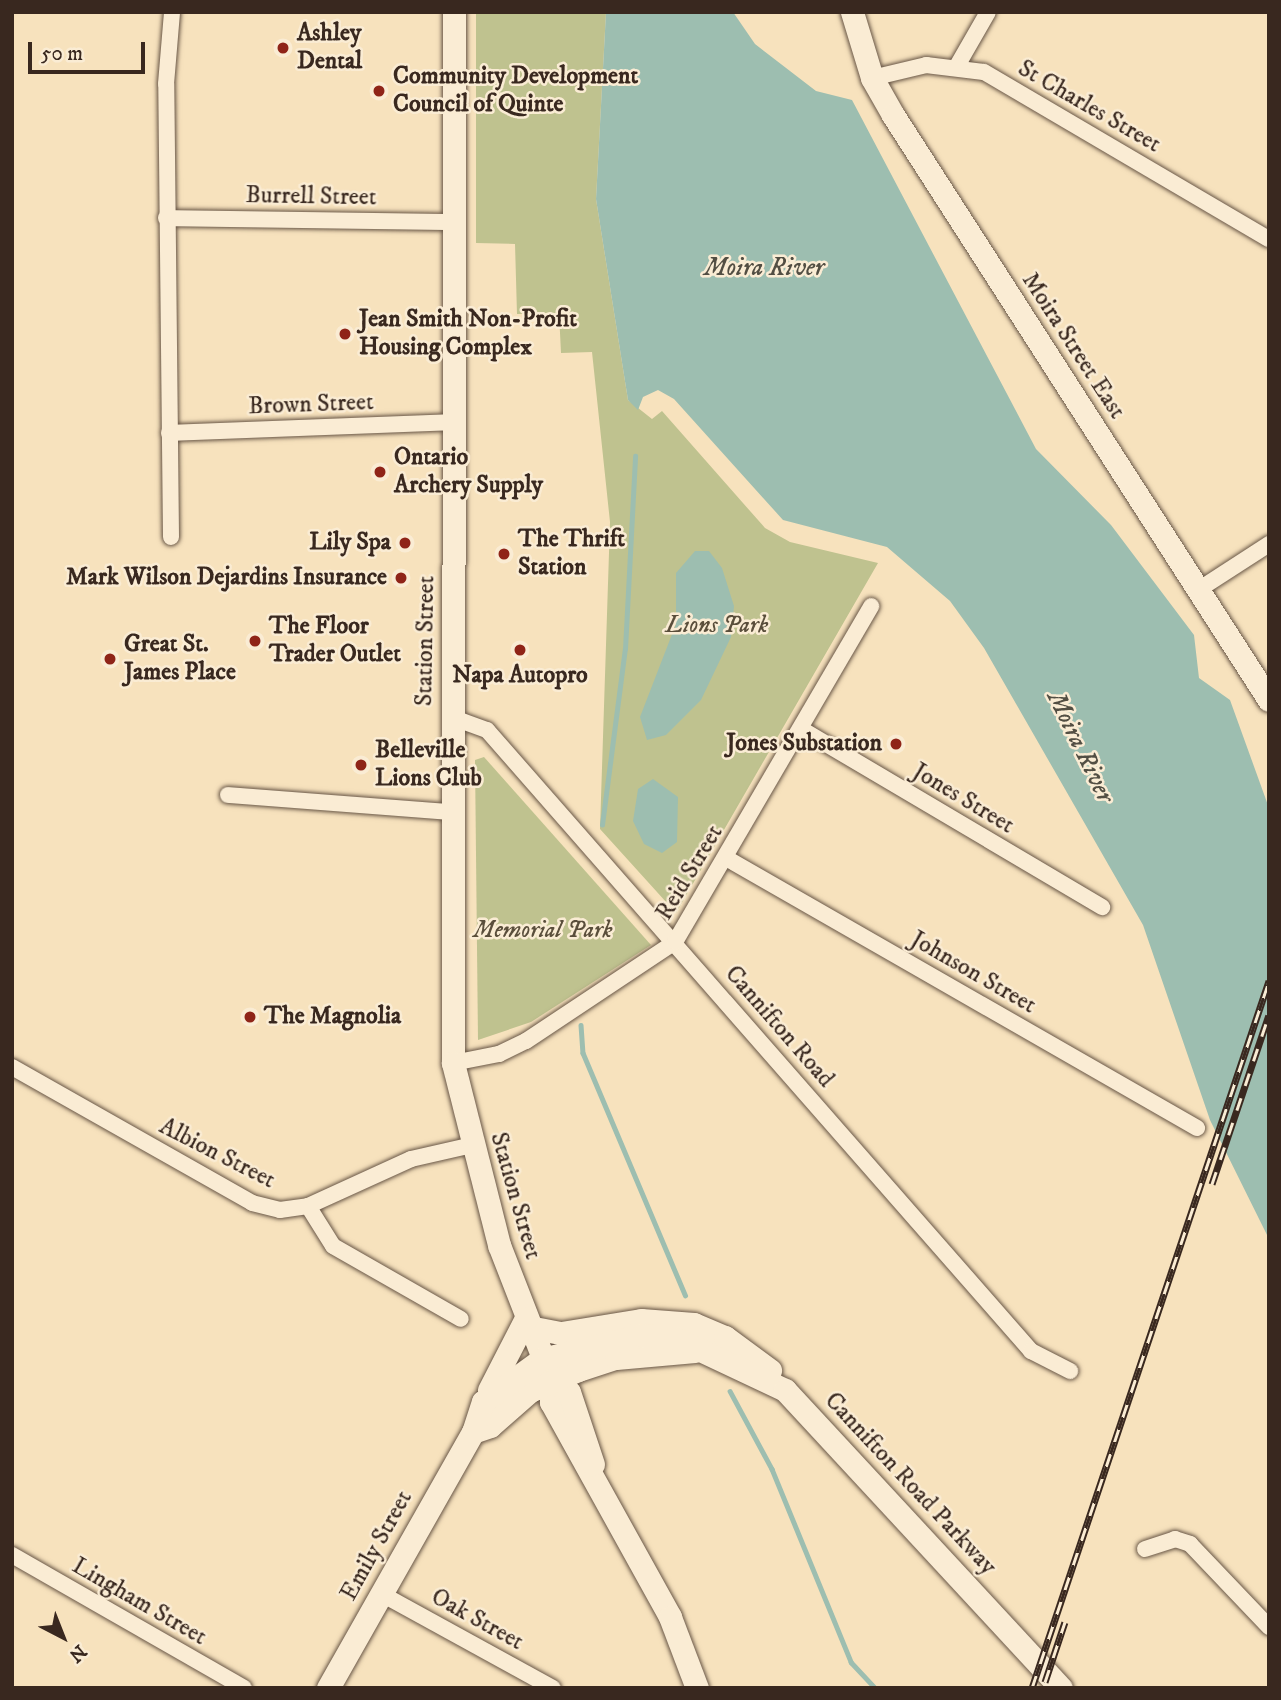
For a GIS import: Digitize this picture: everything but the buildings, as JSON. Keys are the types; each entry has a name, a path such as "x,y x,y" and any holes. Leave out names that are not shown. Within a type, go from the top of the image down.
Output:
{"main road":[{"name":"Station Street","path":"454,12 455,422 449,812 453,1063 472,1145 528,1323 552,1381 551,1402 580,1459 593,1470 670,1617 697,1688"},
{"name":"Moira Street East","path":"852,12 872,78 1269,699"},
{"path":"528,1323 561,1333 642,1320 694,1324 752,1354 807,1411"},
{"name":"Emily Street","path":"328,1688 473,1432 483,1402 528,1323"},
{"name":"Cannifton Road Parkway","path":"542,1359 642,1335 675,1338 695,1351 760,1373 807,1411 1061,1688"},
{"name":"Cannifton Road Parkway","path":"552,1381 616,1358 695,1351"},
{"path":"483,1402 542,1359"},
{"name":"Emily Street","path":"473,1432 552,1381"}],"street":[{"path":"171,537 166,218 172,12"},
{"path":"957,66 988,12"},
{"name":"St Charles Street","path":"872,78 957,66 1010,86 1269,239"},
{"name":"Burrell Street","path":"166,218 456,222"},
{"name":"Brown Street","path":"169,433 455,422"},
{"path":"1198,590 1269,544"},
{"name":"Reid Street","path":"453,1063 499,1054 526,1041 675,942 871,606"},
{"name":"Cannifton Road","path":"451,717 487,730 1031,1351 1070,1371"},
{"name":"Jones Street","path":"801,729 1102,908"},
{"path":"228,795 449,812"},
{"name":"Johnson Street","path":"726,858 1197,1128"},
{"name":"Albion Street","path":"12,1067 252,1203 280,1210 308,1206"},
{"path":"461,1319 333,1246 308,1206 390,1167 472,1145"},
{"path":"1145,1549 1175,1539 1190,1544 1269,1627"},
{"name":"Lingham Street","path":"12,1555 244,1688"},
{"name":"Oak Street","path":"380,1593 553,1688"}],"green space":[{"name":"Lions Park","path":"476,12 606,12 596,199 628,400 652,419 662,411 765,528 790,542 878,563 676,913 600,829 610,522 592,352 561,353 559,313 517,314 515,244 476,243"},
{"name":"Memorial Park","path":"484,757 651,945 531,1022 478,1040 475,760"}],"water":[{"name":"Moira River","path":"606,12 733,12 755,44 816,91 852,100 1036,449 1111,525 1194,635 1199,678 1230,700 1269,808 1269,1239 1210,1120 1143,925 984,648 950,601 887,547 783,520 674,399 658,390 643,397 638,410 628,400 596,199"},
{"path":"695,551 709,551 722,568 734,606 731,637 701,700 666,735 647,740 640,717 676,624 676,573"},
{"path":"653,779 678,797 677,842 662,853 644,844 633,821 638,789"}],"waterway":[{"path":"602,825 625,649 635,456"},
{"path":"581,1025 583,1053 685,1295"},
{"path":"730,1391 772,1469 851,1662 875,1688"}],"railway":[{"path":"1032,1688 1269,981"},
{"path":"1212,1184 1269,1015"},
{"path":"1045,1682 1065,1622"}],"place":[{"name":"Ashley Dental","path":"283,48"},
{"name":"Community Development Council of Quinte","path":"379,91"},
{"name":"Jean Smith Non-Profit Housing Complex","path":"345,334"},
{"name":"Ontario Archery Supply","path":"380,472"},
{"name":"Lily Spa","path":"405,543"},
{"name":"The Thrift Station","path":"504,554"},
{"name":"Mark Wilson Dejardins Insurance","path":"401,578"},
{"name":"The Floor Trader Outlet","path":"255,641"},
{"name":"Napa Autopro","path":"520,650"},
{"name":"Great St. James Place","path":"110,659"},
{"name":"Jones Substation","path":"896,744"},
{"name":"Belleville Lions Club","path":"361,765"},
{"name":"The Magnolia","path":"250,1017"}]}
